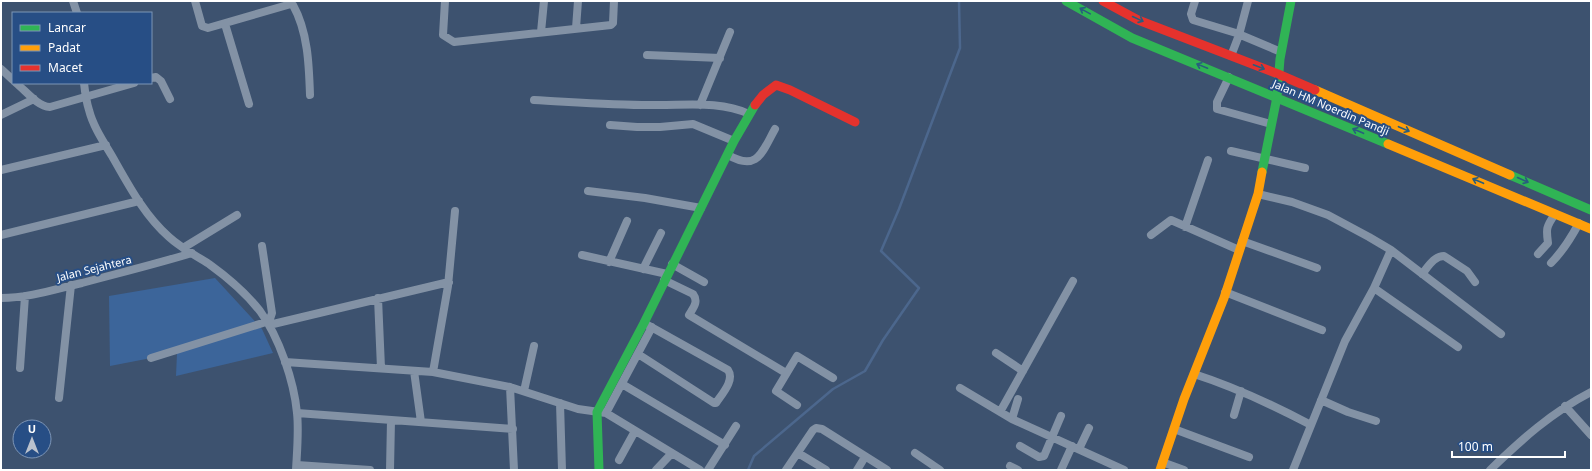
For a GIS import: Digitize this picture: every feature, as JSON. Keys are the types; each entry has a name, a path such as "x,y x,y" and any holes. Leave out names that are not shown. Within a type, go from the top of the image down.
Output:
{"main road":[{"name":"Jalan HM Noerdin Pandji","path":"1066,1 1132,38 1229,77 1591,229"},
{"name":"Jalan HM Noerdin Pandji","path":"1103,1 1138,20 1278,74 1591,210"},
{"path":"1161,466 1194,374 1226,292 1240,245 1258,194 1277,97 1281,52 1291,1"},
{"path":"599,470 602,412 648,325 672,264 749,114 763,96 776,85 790,90 855,122"}],"street":[{"path":"73,1 77,12"},
{"path":"195,1 203,27 211,28 283,3 294,6 303,29 309,59 310,95"},
{"path":"445,1 443,36 454,42 612,24 614,1"},
{"path":"541,32 544,1"},
{"path":"576,28 578,1"},
{"path":"1194,1 1191,14 1193,20 1239,35 1281,52"},
{"path":"1230,56 1239,35 1248,1"},
{"path":"225,24 249,104"},
{"path":"700,105 730,32"},
{"path":"647,55 720,58"},
{"path":"1,69 12,79"},
{"path":"152,78 156,77 161,81 170,99"},
{"path":"1229,77 1217,102 1217,108 1271,124"},
{"path":"17,84 44,106 50,107 130,84"},
{"path":"84,84 92,118 106,145 139,201 160,229 183,248 223,275 238,288 261,312 268,324 285,362 294,391 297,413 297,467 370,470"},
{"path":"1,115 34,99"},
{"path":"534,100 650,105 700,105 734,109 749,114"},
{"path":"610,125 637,128 693,124 734,141"},
{"path":"728,156 742,162 752,162 760,154 775,129"},
{"path":"1,170 106,145"},
{"path":"1231,151 1305,168"},
{"path":"1185,227 1208,160"},
{"path":"588,191 645,198 701,208"},
{"path":"1258,194 1292,202 1328,215 1369,237 1391,250 1501,334"},
{"path":"1,235 139,201"},
{"path":"434,372 449,282 455,211"},
{"path":"1538,254 1548,243 1546,237 1547,228 1555,214"},
{"path":"183,248 237,215"},
{"path":"1151,235 1171,220 1185,227 1317,268"},
{"path":"609,262 627,221"},
{"path":"1551,263 1561,253 1572,238 1579,223"},
{"path":"643,269 661,233"},
{"path":"262,246 272,313 268,324"},
{"path":"1293,470 1351,328 1374,288 1391,250"},
{"name":"Jalan Sejahtera","path":"1,298 25,296 71,286 192,253"},
{"path":"582,256 643,269 666,277 693,294 696,298 696,303 689,315 786,373"},
{"path":"1422,274 1435,259 1440,256 1444,256 1467,271 1475,282"},
{"path":"672,264 704,282"},
{"path":"1000,412 1073,281"},
{"path":"151,358 268,324 449,282"},
{"path":"59,398 71,286"},
{"path":"1374,288 1458,347"},
{"path":"1226,292 1322,330"},
{"path":"20,368 25,296"},
{"path":"378,298 381,368"},
{"path":"602,412 622,384 638,354 648,325 728,370 730,378 728,385 716,403 714,403 638,354"},
{"path":"524,391 534,346"},
{"path":"996,353 1023,371"},
{"path":"797,405 776,391 798,356 833,378"},
{"path":"285,362 434,372 510,387 578,409 602,412 700,470"},
{"path":"414,371 421,422"},
{"path":"1194,374 1242,391 1311,424"},
{"path":"622,384 724,445"},
{"path":"510,387 514,470"},
{"path":"960,388 1000,412 1124,470"},
{"path":"1234,416 1242,391"},
{"path":"1490,470 1530,432 1565,406 1591,392"},
{"path":"1012,418 1018,399"},
{"path":"1321,400 1348,412 1376,420"},
{"path":"560,403 562,470"},
{"path":"1565,406 1591,435"},
{"path":"297,413 513,429"},
{"path":"1020,446 1039,457 1046,455 1061,416"},
{"path":"390,470 391,420"},
{"path":"708,470 736,426"},
{"path":"786,470 813,430 819,428 887,470"},
{"path":"1061,470 1089,428"},
{"path":"1174,429 1249,457"},
{"path":"619,460 635,431"},
{"path":"798,452 826,470"},
{"path":"656,470 672,453"},
{"path":"916,453 940,470"},
{"path":"857,470 866,457"},
{"path":"1161,466 1184,470"}],"shaded area":[{"path":"215,278 262,329 273,353 176,376 177,353 110,366 109,296"}],"waterway":[{"path":"748,470 754,456 833,389 865,371 883,340 919,288 881,251 899,209 960,48 959,1"}],"traffic: fast":[{"path":"1066,1 1132,38 1388,144"},
{"path":"1262,172 1277,97 1280,59 1291,1"},
{"path":"599,470 597,412 644,323 734,141 755,105"},
{"path":"1510,175 1591,210"}],"traffic: slow":[{"path":"1315,90 1510,175"},
{"path":"1388,144 1591,229"},
{"path":"1160,470 1184,399 1224,298 1258,194 1262,172"}],"traffic: jam":[{"path":"1103,1 1138,20 1278,74 1315,90"},
{"path":"755,105 763,95 776,85 790,90 855,122"}]}
